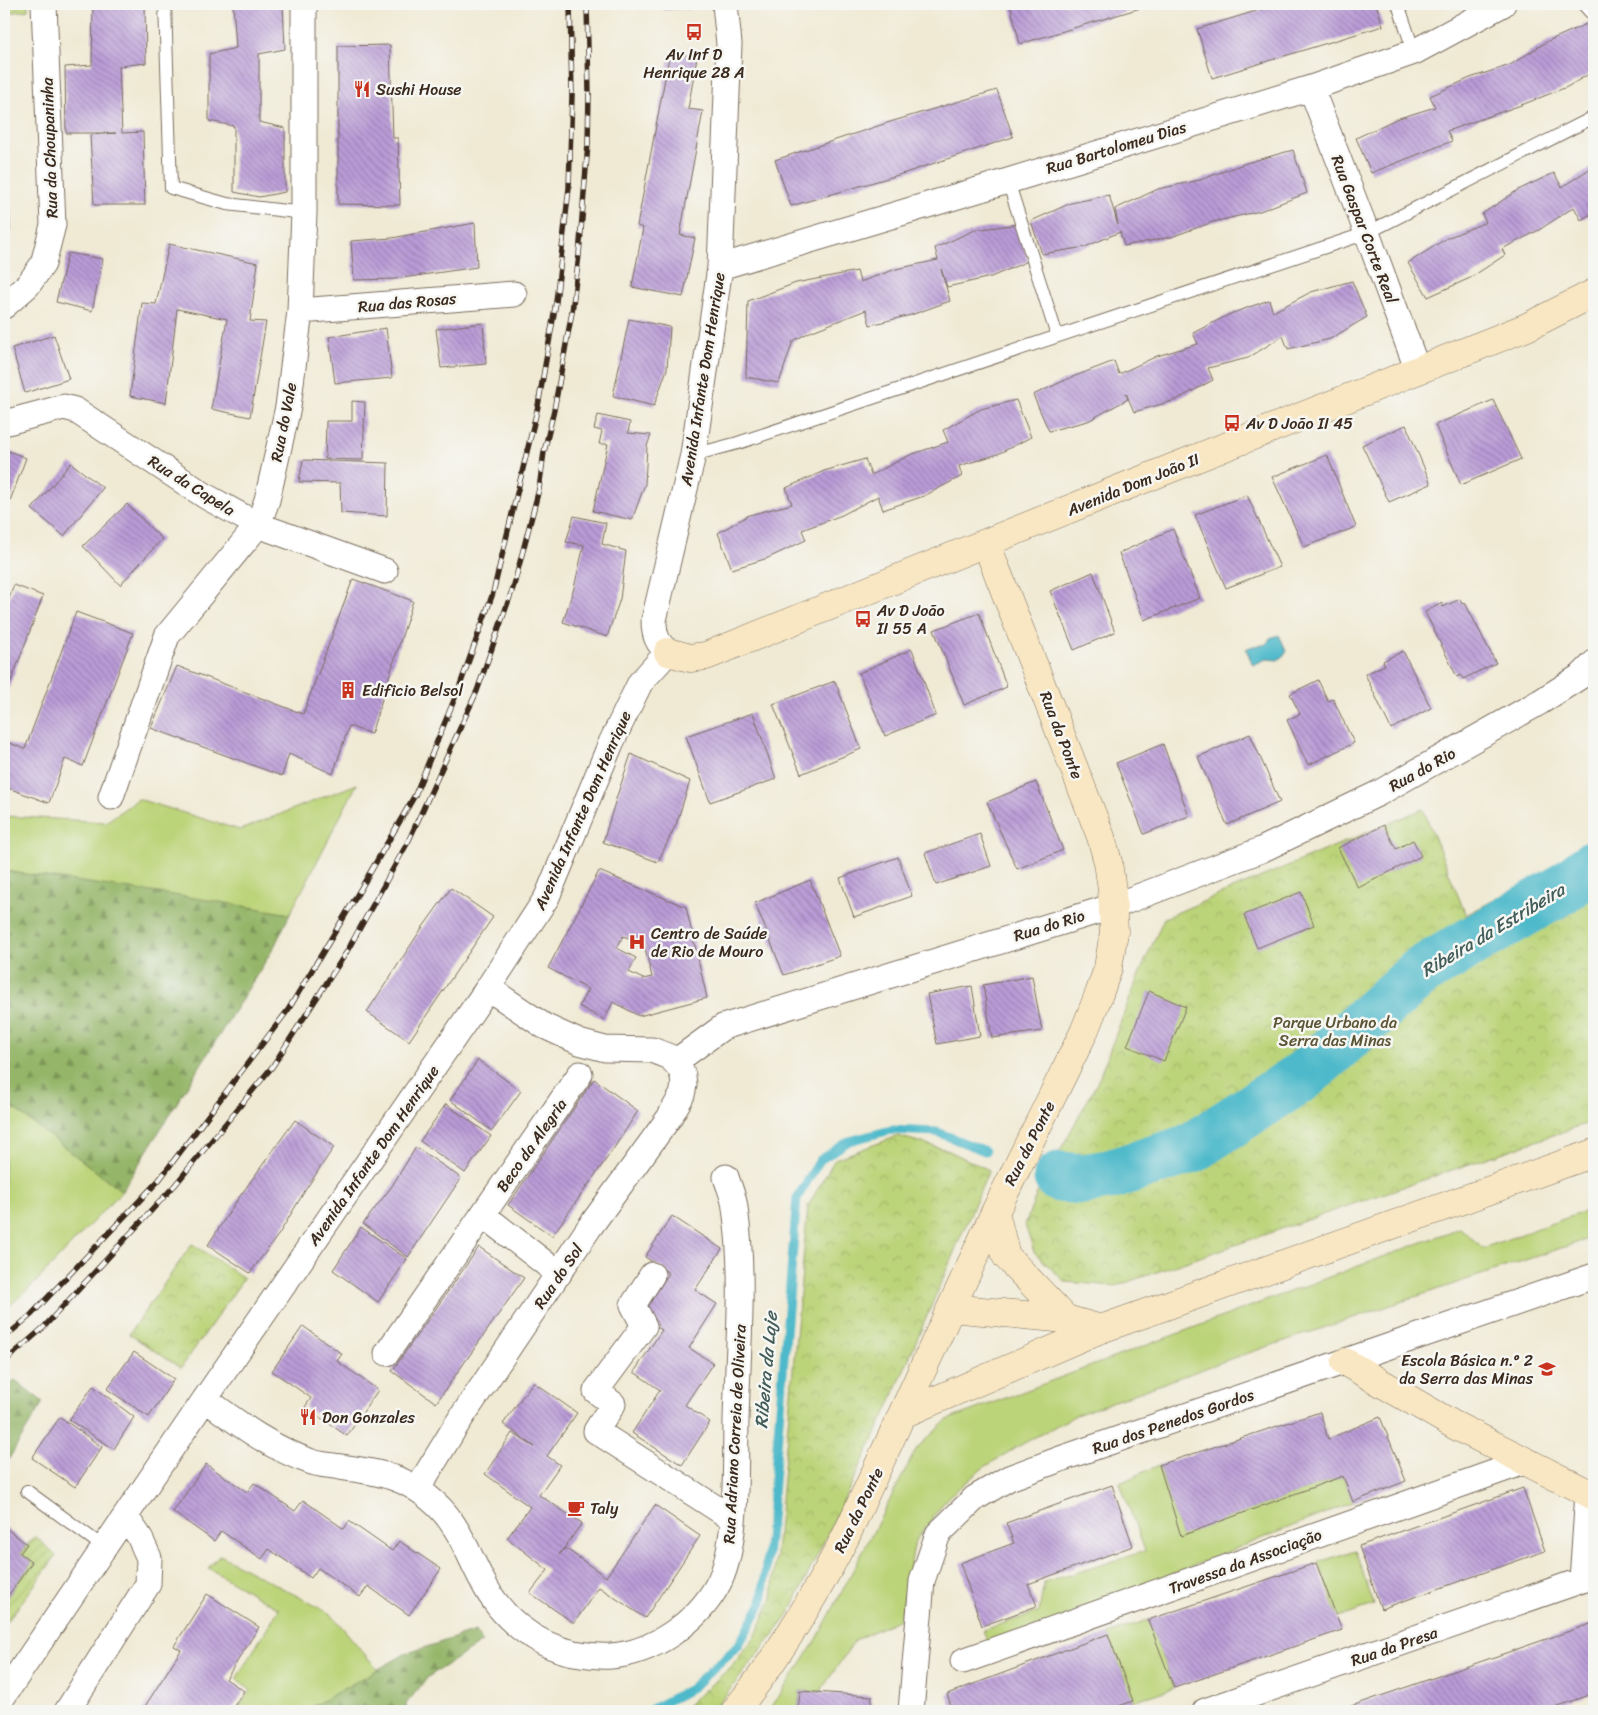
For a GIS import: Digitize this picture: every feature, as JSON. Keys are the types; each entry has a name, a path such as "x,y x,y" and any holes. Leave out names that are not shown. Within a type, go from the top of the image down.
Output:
{"street":[{"name":"Rua da Choupaninha","path":"4,306 28,285 43,264 53,225 44,4"},
{"name":"Rua do Vale","path":"111,797 167,636 258,525 267,500 288,407 300,311 304,212 304,4"},
{"name":"Avenida Infante Dom Henrique","path":"4,1695 488,988 547,897 612,743 640,683 668,652 656,639 654,620 693,455 720,267 729,44 725,4"},
{"name":"Rua Bartolomeu Dias","path":"720,267 1311,88 1414,52 1502,4"},
{"name":"Rua Gaspar Corte Real","path":"1311,88 1418,371"},
{"name":"Avenida Dom João II","path":"668,652 690,658 706,656 1527,327 1594,293"},
{"name":"Rua das Rosas","path":"300,311 514,294"},
{"name":"Rua da Capela","path":"4,424 64,407 75,410 206,497 258,525 385,570"},
{"name":"Rua da Ponte","path":"735,1711 763,1676 820,1587 863,1501 994,1212 1084,1032 1108,968 1114,932 1114,906 1108,862 1101,837 986,543"},
{"name":"Rua do Rio","path":"675,1062 723,1026 1114,906 1261,850 1379,793 1540,702 1581,676 1594,663"},
{"path":"488,988 544,1026 579,1042 605,1049 652,1050 670,1057 675,1062"},
{"name":"Rua do Sol","path":"418,1488 457,1424 589,1228 669,1118 682,1095 683,1076 675,1062"},
{"name":"Beco da Alegria","path":"387,1353 580,1074"},
{"path":"902,1414 1101,1329 1594,1153"},
{"name":"Rua Adriano Correia de Oliveira","path":"205,1399 254,1435 283,1452 312,1463 379,1472 398,1478 418,1488 438,1505 456,1527 496,1605 511,1621 538,1639 555,1648 597,1656 612,1656 635,1652 656,1643 685,1624 704,1605 718,1585 726,1564 733,1519 741,1268 735,1204 726,1177"},
{"path":"994,1212 1006,1256 1066,1319"},
{"path":"482,1215 559,1274"},
{"path":"652,1274 633,1305 644,1326 596,1391 613,1404 596,1431 733,1519"},
{"name":"Rua dos Penedos Gordos","path":"910,1711 922,1581 938,1534 974,1498 1009,1478 1063,1458 1594,1276"},
{"path":"951,1308 1066,1319 1101,1329"},
{"path":"1345,1362 1454,1425 1591,1495"},
{"name":"Travessa da Associação","path":"963,1662 1527,1461"},
{"name":"Rua da Presa","path":"1205,1711 1588,1578 1591,1495"},
{"path":"67,1711 148,1584 149,1558 139,1536 126,1517"}],"lane":[{"path":"165,4 171,188 227,204 304,212"},
{"path":"1398,4 1414,52"},
{"path":"1583,4 1594,16"},
{"path":"693,455 738,443 1367,233 1594,117"},
{"path":"1008,181 1057,336"},
{"path":"27,1490 105,1548"}],"green space":[{"path":"4,4 28,4 28,10 4,14"},
{"path":"357,784 290,914 4,871 4,816 106,822 138,799 240,830"},
{"name":"Parque Urbano da Serra das Minas","path":"1423,809 1466,915 1594,846 1594,1121 1116,1286 1065,1282 1034,1252 1025,1225 1037,1193 1097,1083 1138,977 1164,918"},
{"path":"4,871 208,900 290,914 273,949 122,1191 4,1101"},
{"path":"4,1101 122,1191 33,1285 4,1311"},
{"path":"898,1136 947,1150 989,1170 884,1417 787,1618 713,1711 681,1711 732,1666 756,1635 772,1598 808,1206 835,1159"},
{"path":"1594,1208 1594,1237 1222,1362 1076,1415 1017,1447 983,1468 948,1497 915,1541 900,1619 855,1640 820,1692 800,1691 798,1711 769,1711 817,1639 917,1448 947,1420 1460,1228 1483,1248"},
{"path":"192,1244 244,1278 181,1368 129,1334"},
{"path":"15,1380 43,1402 4,1467 4,1390"},
{"path":"1159,1465 1181,1535 1343,1476 1353,1502 989,1647 983,1630 1039,1612 1044,1583 1145,1551 1120,1483"},
{"path":"35,1536 56,1556 4,1626 4,1598 6,1599 32,1562 20,1553"},
{"path":"1355,1550 1374,1605 1338,1617 1319,1562"},
{"path":"220,1555 331,1614 378,1670 307,1711 237,1711 251,1689 236,1679 279,1609 208,1568"},
{"path":"1148,1620 1174,1688 1133,1701 1108,1634"},
{"path":"475,1631 482,1642 428,1677 406,1704 407,1711 306,1710 405,1654"}],"water":[{"path":"1279,635 1287,652 1278,660 1266,659 1253,665 1246,649 1265,644 1270,638"}],"building":[{"path":"93,4 145,4 146,63 119,66 122,133 143,132 145,205 94,205 90,135 116,133 66,133 65,67 92,65"},
{"path":"233,4 283,4 285,49 259,54 259,122 285,128 285,192 259,197 234,192 234,126 209,121 209,54 236,48"},
{"path":"664,4 698,4 698,7 664,10"},
{"path":"767,4 789,4 770,11"},
{"path":"1010,4 1154,4 1020,44"},
{"path":"1279,4 1376,4 1383,26 1212,78 1197,29"},
{"path":"1591,22 1594,25 1594,71 1567,87 1447,131 1452,141 1371,173 1356,138 1396,119 1435,107 1430,96 1470,78 1510,65 1548,41"},
{"path":"4,31 6,31 10,231 4,231"},
{"path":"390,45 393,138 398,138 400,205 338,204 338,46"},
{"path":"670,52 697,57 688,109 703,111 680,235 695,238 683,297 632,287 643,228 637,226"},
{"path":"997,90 1013,137 905,173 791,206 775,160 890,122"},
{"path":"1293,150 1307,193 1260,211 1213,222 1171,237 1124,246 1120,232 1085,247 1042,254 1031,221 1071,203 1109,195 1118,225 1115,209 1158,189 1200,180 1246,163"},
{"path":"1594,166 1594,212 1581,220 1574,207 1539,230 1502,249 1505,255 1470,278 1428,297 1408,263 1447,238 1486,222 1482,214 1518,190 1554,173 1562,187"},
{"path":"475,223 477,267 395,279 354,280 351,241 392,238"},
{"path":"1018,224 1028,261 991,277 947,287 941,269 950,301 911,315 870,325 866,310 810,332 793,341 779,383 746,377 748,301 796,283 857,271 860,282 896,269 938,260 935,248 975,230"},
{"path":"169,244 258,263 250,321 266,322 250,417 211,409 227,319 177,309 166,403 130,396 142,303 156,304"},
{"path":"68,253 103,259 92,311 56,302"},
{"path":"1352,281 1367,317 1330,339 1288,349 1283,336 1248,358 1208,368 1213,380 1176,400 1134,412 1126,393 1128,399 1088,421 1049,431 1033,395 1114,361 1119,374 1157,356 1198,344 1193,333 1230,314 1269,300 1273,312 1311,292"},
{"path":"629,319 670,327 667,369 654,406 613,396"},
{"path":"483,323 486,364 441,368 436,329"},
{"path":"386,328 392,378 335,383 329,337"},
{"path":"54,335 69,379 25,393 12,348"},
{"path":"1016,400 1031,437 998,454 959,466 962,476 924,496 883,510 878,496 842,515 802,530 806,540 768,558 732,569 718,533 749,515 792,504 786,488 824,471 865,459 871,475 910,455 948,442 943,430 981,409"},
{"path":"1493,400 1521,459 1461,485 1435,425"},
{"path":"352,401 365,402 363,460 325,459 326,421 352,421"},
{"path":"598,415 630,422 628,433 651,435 647,446 645,484 632,520 593,511 608,444 599,444 602,431 594,429"},
{"path":"1406,425 1431,484 1389,502 1362,445"},
{"path":"4,449 26,458 4,517"},
{"path":"1327,455 1356,527 1304,547 1272,477"},
{"path":"303,460 388,463 387,516 341,513 340,483 299,482"},
{"path":"71,463 103,488 64,536 32,509"},
{"path":"1247,495 1280,567 1226,588 1195,515"},
{"path":"127,504 162,539 120,585 83,546"},
{"path":"574,516 606,523 602,544 626,551 620,599 607,637 563,622 574,588 584,545 566,542"},
{"path":"1173,529 1200,598 1144,620 1119,553"},
{"path":"1093,572 1115,632 1074,650 1050,591"},
{"name":"Edificio Belsol","path":"353,579 413,601 371,734 349,726 333,774 289,754 282,776 151,728 177,666 303,714"},
{"path":"14,585 43,596 6,695 4,694 4,612"},
{"path":"1460,599 1462,604 1465,603 1496,663 1463,679 1461,675 1457,677 1425,612 1442,603 1443,607"},
{"path":"76,612 133,633 83,766 65,759 49,803 8,788 4,799 4,741 25,749"},
{"path":"979,613 1007,687 964,705 934,630"},
{"path":"912,649 936,715 885,736 859,673"},
{"path":"1403,651 1431,708 1391,729 1365,674 1385,665 1383,661"},
{"path":"1318,680 1328,701 1333,699 1354,743 1308,765 1287,720 1300,714 1290,694"},
{"path":"835,681 861,749 801,774 773,704"},
{"path":"753,713 776,779 710,802 686,736"},
{"path":"1250,734 1280,802 1227,825 1198,757"},
{"path":"1163,744 1189,816 1144,834 1116,763"},
{"path":"631,754 690,781 677,822 658,862 603,842"},
{"path":"1036,782 1063,850 1017,869 987,802"},
{"path":"1384,825 1396,849 1413,840 1421,856 1358,888 1338,848"},
{"path":"980,834 991,866 936,885 925,853"},
{"path":"898,857 912,896 854,917 840,878"},
{"path":"599,871 686,907 707,998 639,1016 613,1002 604,1020 579,1006 588,989 548,968","holes":["623,936 644,944 652,977 643,979 629,972 636,958 617,948"]},
{"path":"810,880 840,956 784,975 755,903"},
{"path":"451,888 493,917 409,1041 367,1012 420,931"},
{"path":"1301,892 1314,925 1257,948 1244,915"},
{"path":"1032,976 1042,1031 992,1038 983,985"},
{"path":"972,986 980,1036 937,1044 927,994"},
{"path":"1149,991 1186,1007 1164,1061 1127,1046"},
{"path":"478,1060 521,1091 492,1131 450,1100"},
{"path":"594,1079 638,1111 552,1236 508,1205"},
{"path":"446,1104 491,1136 465,1173 420,1141"},
{"path":"295,1120 334,1147 279,1234 250,1273 208,1245 235,1203"},
{"path":"416,1147 461,1178 408,1257 363,1224 392,1186"},
{"path":"672,1216 722,1249 695,1290 717,1304 689,1348 713,1363 685,1405 710,1422 682,1465 632,1433 660,1390 634,1372 662,1330 641,1317 669,1273 645,1257"},
{"path":"361,1227 407,1259 378,1302 333,1270"},
{"path":"479,1247 524,1278 436,1403 392,1371"},
{"path":"303,1326 342,1354 337,1361 378,1390 347,1436 305,1407 311,1398 272,1371"},
{"path":"134,1352 174,1379 149,1417 107,1389"},
{"path":"533,1382 577,1413 547,1456 560,1465 539,1495 582,1523 559,1555 565,1548 606,1577 655,1505 700,1536 645,1618 599,1587 574,1623 530,1593 548,1570 507,1538 530,1507 485,1474 512,1433 535,1447 503,1424"},
{"path":"93,1386 134,1417 114,1449 69,1420"},
{"path":"1320,1412 1328,1439 1380,1417 1406,1481 1353,1502 1343,1476 1181,1536 1159,1465"},
{"path":"60,1417 102,1447 75,1487 32,1458"},
{"path":"206,1464 247,1492 254,1483 295,1511 303,1500 344,1529 349,1521 392,1551 399,1541 441,1569 409,1615 368,1586 360,1597 318,1568 311,1578 269,1549 262,1559 221,1531 214,1541 173,1512"},
{"path":"1112,1485 1133,1546 1028,1584 1037,1606 982,1626 960,1563 1014,1543 1006,1523"},
{"path":"1523,1488 1545,1551 1381,1609 1359,1546"},
{"path":"4,1527 27,1544 20,1553 32,1562 6,1599 4,1598"},
{"path":"1316,1563 1342,1630 1174,1688 1148,1620"},
{"path":"207,1594 259,1627 226,1679 244,1691 231,1711 142,1711 181,1650 174,1646"},
{"path":"1593,1623 1594,1693 1550,1709 1543,1711 1337,1711"},
{"path":"1108,1634 1133,1701 1105,1711 953,1711 947,1694"},
{"path":"800,1691 872,1696 871,1711 798,1711"}],"waterway":[{"name":"Ribeira da Estribeira","path":"1059,1177 1083,1179 1109,1175 1190,1149 1303,1076 1422,971 1563,889 1594,865"},
{"name":"Ribeira da Laje","path":"648,1711 690,1689 738,1646 762,1603 771,1520 797,1198 820,1160 849,1141 891,1130 937,1132 985,1151"}],"railway":[{"path":"4,1338 31,1315 159,1180 288,1010 415,795 459,688 493,593 538,406 556,302 569,188 572,95 570,4"},
{"path":"4,1362 43,1328 175,1185 272,1067 346,953 408,842 477,691 514,585 539,489 544,452 554,410 572,312 579,255 588,144 587,4"}],"place":[{"name":"Av Inf D Henrique 28 A","path":"694,32"},
{"name":"Sushi House","path":"362,89"},
{"name":"Av D João II 45","path":"1232,423"},
{"name":"Av D João II 55 A","path":"863,619"},
{"name":"Edificio Belsol","path":"348,690"},
{"name":"Centro de Saúde de Rio de Mouro","path":"637,942"},
{"name":"Escola Básica n.º 2 da Serra das Minas","path":"1547,1369"},
{"name":"Don Gonzales","path":"308,1417"},
{"name":"Taly","path":"576,1508"}]}
